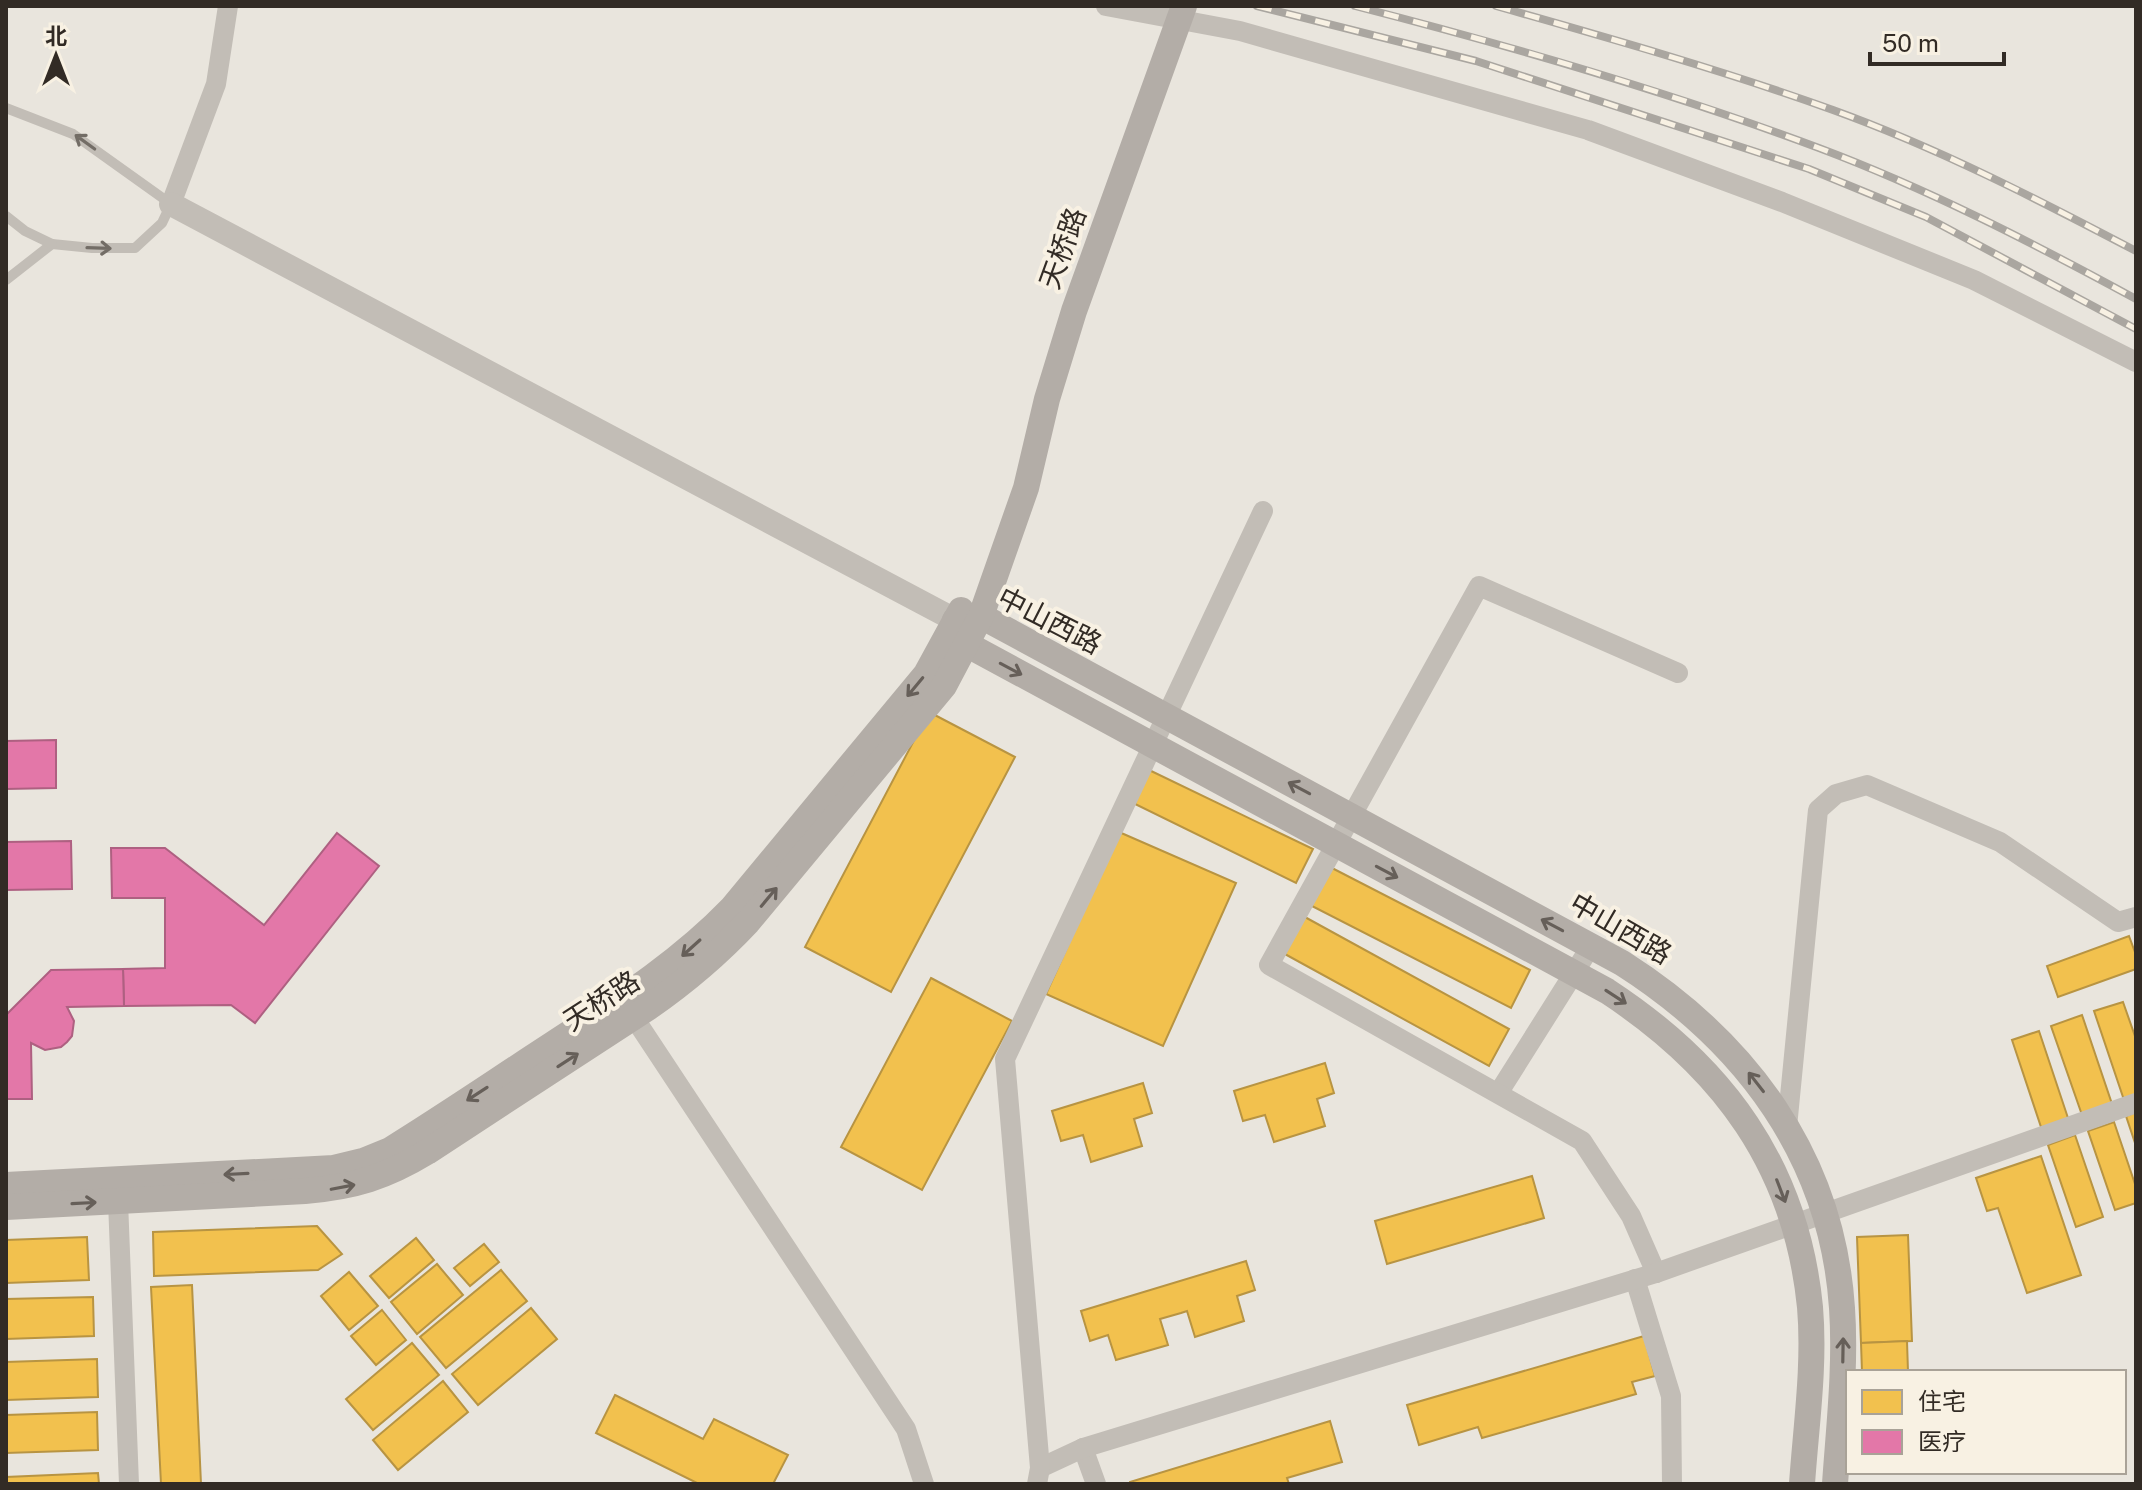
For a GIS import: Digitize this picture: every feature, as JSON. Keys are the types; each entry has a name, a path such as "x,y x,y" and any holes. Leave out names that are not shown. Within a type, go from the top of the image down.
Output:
{"main road":[{"name":"天桥路","path":"6,1185 334,1168 363,1161 390,1150 701,968 748,922 944,686 981,616 1016,517 1074,311 1184,6"},
{"name":"天桥路","path":"6,1207 321,1190 369,1181 400,1169 427,1152 628,1008 732,908 926,674 1016,517"},
{"name":"中山西路","path":"966,644 955,620 981,616 1591,946 1662,988 1698,1018 1742,1063 1787,1127 1824,1213 1842,1305 1844,1352 1835,1484"},
{"path":"966,644 1574,973 1643,1014 1708,1072 1759,1143 1778,1182 1804,1265 1812,1352 1802,1484"}],"street":[{"path":"228,6 216,84 171,204 955,620"},
{"path":"1106,6 1240,31 1588,130 1782,202 1974,280 2136,362"},
{"path":"1263,511 1005,1059 1038,1476 1083,1448 1656,1273 2136,1103"},
{"path":"1656,1273 1631,1216 1582,1141 1269,965 1479,586 1678,673"},
{"path":"1787,1127 1818,810 1836,794 1867,785 2000,842 2118,922 2136,917"},
{"path":"1499,1092 1591,946"},
{"path":"628,1008 906,1429 924,1484"},
{"path":"118,1201 129,1484"},
{"path":"1635,1279 1671,1396 1672,1484"},
{"path":"1083,1448 1096,1484"}],"lane":[{"path":"6,108 73,134 171,204 162,223 135,248 52,244 25,231 6,216"},
{"path":"6,280 52,244"}],"building: 住宅":[{"path":"929,712 1015,757 891,992 805,947"},
{"path":"1147,769 1313,849 1296,883 1131,802"},
{"path":"1119,832 1236,883 1163,1046 1046,994"},
{"path":"1330,867 1530,970 1511,1008 1310,905"},
{"path":"1303,916 1509,1029 1489,1066 1283,953"},
{"path":"2129,936 2136,955 2136,969 2058,997 2047,966"},
{"path":"931,978 1012,1021 922,1190 841,1147"},
{"path":"2123,1002 2136,1039 2136,1096 2124,1100 2094,1011"},
{"path":"2082,1015 2112,1104 2082,1115 2051,1026"},
{"path":"2039,1031 2069,1121 2042,1130 2012,1040"},
{"path":"1325,1063 1334,1093 1317,1099 1325,1126 1274,1142 1265,1115 1243,1121 1234,1091"},
{"path":"1143,1083 1152,1113 1134,1119 1142,1146 1091,1162 1083,1135 1061,1141 1052,1111"},
{"path":"2136,1112 2136,1146 2126,1116"},
{"path":"2114,1122 2136,1187 2136,1203 2115,1210 2088,1131"},
{"path":"2075,1135 2103,1217 2076,1227 2048,1145"},
{"path":"2041,1156 2081,1275 2027,1293 1998,1208 1987,1211 1976,1178"},
{"path":"1532,1176 1544,1218 1387,1264 1375,1221"},
{"path":"317,1226 342,1254 318,1270 154,1276 153,1232"},
{"path":"1908,1235 1912,1341 1861,1343 1857,1237"},
{"path":"87,1237 89,1280 6,1283 6,1240"},
{"path":"416,1238 434,1260 389,1298 370,1276"},
{"path":"484,1244 499,1262 470,1286 454,1268"},
{"path":"1246,1261 1255,1290 1237,1296 1244,1321 1195,1337 1187,1311 1160,1319 1168,1345 1116,1360 1108,1335 1090,1341 1081,1311"},
{"path":"437,1264 463,1295 417,1334 391,1302"},
{"path":"501,1270 527,1301 446,1368 420,1337"},
{"path":"349,1272 378,1306 349,1330 321,1296"},
{"path":"192,1285 201,1484 161,1484 151,1287"},
{"path":"93,1297 94,1336 6,1339 6,1299"},
{"path":"531,1308 557,1339 478,1405 452,1374"},
{"path":"382,1310 406,1340 376,1365 351,1336"},
{"path":"1644,1336 1655,1376 1632,1382 1636,1394 1482,1438 1478,1427 1419,1445 1407,1405"},
{"path":"1907,1341 1908,1370 1862,1370 1861,1343"},
{"path":"412,1343 439,1375 373,1430 346,1399"},
{"path":"97,1359 98,1397 6,1400 6,1362"},
{"path":"443,1381 468,1412 398,1470 373,1440"},
{"path":"615,1395 703,1439 714,1419 788,1455 773,1484 699,1484 596,1433"},
{"path":"97,1412 98,1450 6,1453 6,1415"},
{"path":"1330,1421 1342,1462 1287,1478 1289,1484 1130,1484 1130,1482"},
{"path":"98,1473 99,1484 6,1484 6,1477"}],"building: 医疗":[{"path":"56,740 56,788 6,789 6,741"},
{"path":"337,833 379,866 255,1023 231,1005 124,1006 123,969 165,968 165,898 112,898 111,848 165,848 264,925"},
{"path":"71,841 72,889 6,890 6,842"},
{"path":"123,969 124,1006 67,1007 74,1021 72,1036 67,1042 61,1047 45,1050 31,1043 32,1099 6,1099 6,1015 51,970"}],"railway":[{"path":"1257,6 1476,61 1809,169 1926,217 2136,329"},
{"path":"1355,6 1588,71 1704,107 1819,148 1980,218 2136,299"},
{"path":"1496,6 1707,68 1872,125 1987,175 2136,251"}]}
